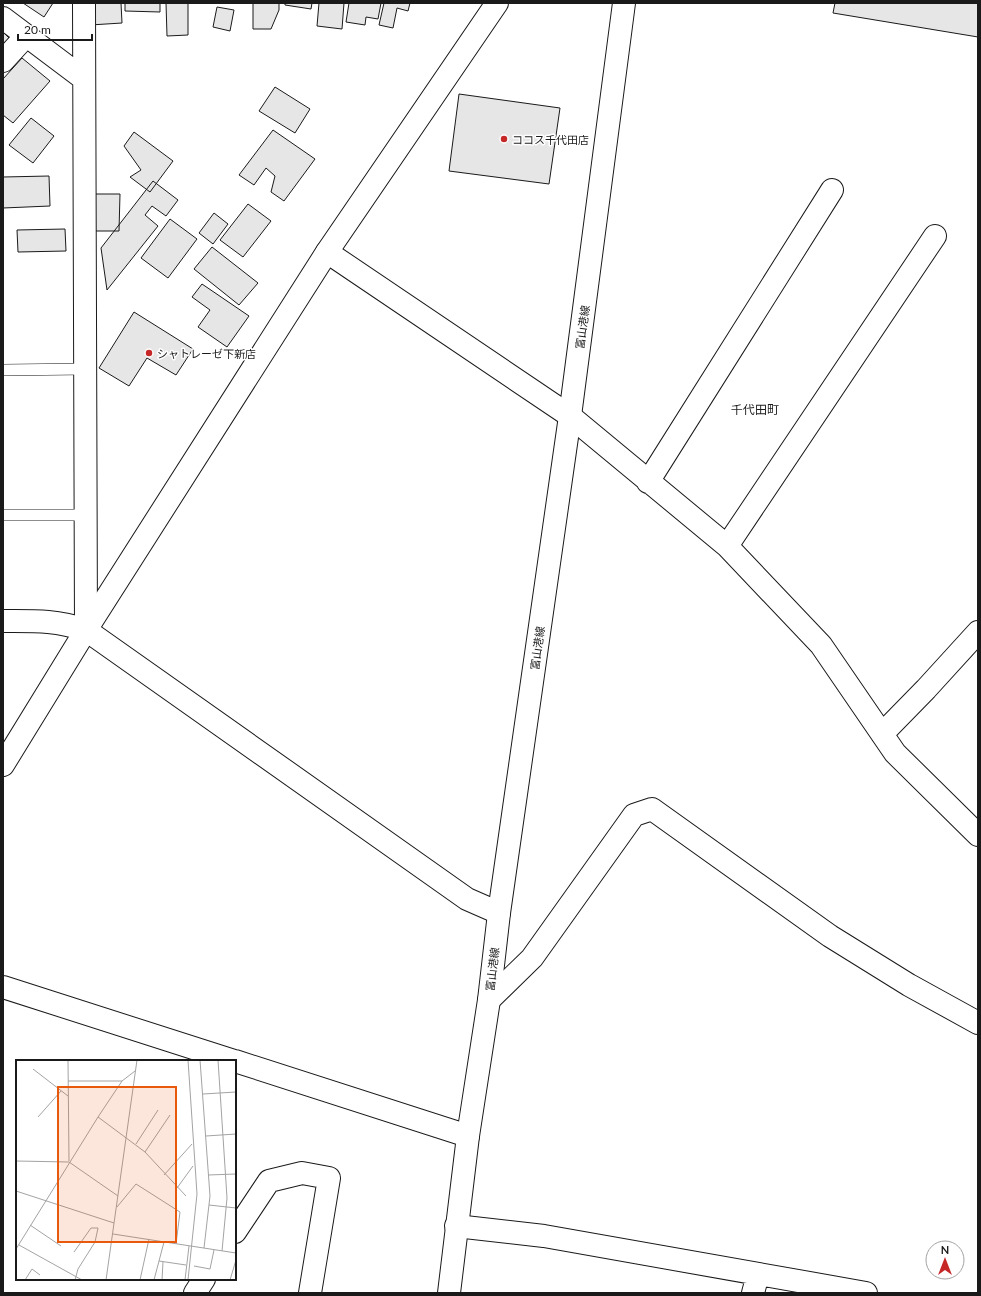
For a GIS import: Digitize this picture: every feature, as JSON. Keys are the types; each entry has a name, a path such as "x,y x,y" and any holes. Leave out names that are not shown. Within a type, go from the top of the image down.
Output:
{"street":[{"path":"84,3 86,630"},
{"path":"3,765 86,630 327,252 497,3"},
{"name":"富山港線","path":"449,1293 468,1136 489,1000 499,914 570,416 624,3"},
{"path":"3,18 84,78"},
{"path":"3,61 26,36"},
{"path":"648,482 832,190"},
{"path":"727,546 935,236"},
{"path":"327,252 570,416 727,546 821,645 895,753 978,835"},
{"path":"3,621 49,621 63,623 86,630 467,899 499,914"},
{"path":"882,734 978,632"},
{"path":"489,1000 532,958 634,815 652,810 830,936 909,985 978,1023"},
{"path":"3,987 231,1060"},
{"path":"236,1062 468,1136"},
{"path":"236,1230 269,1181 302,1173 329,1178 310,1293"},
{"path":"456,1226 544,1236 756,1283 866,1293"},
{"path":"195,1293 203,1280"}],"lane":[{"path":"3,370 85,369"},
{"path":"3,515 86,515"}],"building":[{"path":"23,3 53,3 44,17"},
{"path":"89,3 121,3 122,23 90,25"},
{"path":"125,3 160,3 160,12 125,11"},
{"path":"166,3 188,3 188,35 167,36"},
{"path":"253,3 279,3 279,10 271,29 253,29"},
{"path":"285,3 312,3 311,9 285,5"},
{"path":"319,3 344,3 342,29 317,26"},
{"path":"349,3 381,3 378,19 366,17 365,25 346,22"},
{"path":"384,3 410,3 408,11 397,8 393,28 379,25"},
{"path":"835,3 978,3 978,37 833,13"},
{"path":"217,7 234,10 230,31 213,27"},
{"path":"3,32 10,39 3,46"},
{"path":"22,58 50,81 13,123 3,115 3,79"},
{"path":"275,87 310,109 295,133 259,111"},
{"name":"ココス千代田店","path":"459,94 560,108 549,184 449,171"},
{"path":"31,118 54,136 33,163 9,145"},
{"path":"273,130 315,159 284,201 271,192 275,176 266,168 254,185 239,175"},
{"path":"134,132 173,161 150,192 130,177 141,170 124,146"},
{"path":"49,176 50,206 3,208 3,177"},
{"path":"153,181 178,200 166,216 152,206 145,215 158,226 107,290 101,248"},
{"path":"95,194 120,194 119,231 94,231"},
{"path":"248,204 271,221 243,257 220,240"},
{"path":"214,213 228,224 213,244 199,233"},
{"path":"170,219 197,239 168,278 141,258"},
{"path":"65,229 66,251 18,252 17,230"},
{"path":"212,247 258,283 239,305 194,269"},
{"path":"202,284 249,316 227,347 198,327 210,310 192,297"},
{"name":"シャトレーゼ下新店","path":"134,312 193,349 176,375 147,358 129,386 99,368"}],"place":[{"name":"ココス千代田店","path":"504,139"},
{"name":"シャトレーゼ下新店","path":"149,353"}],"district":[{"name":"千代田町","path":"755,409"}]}
